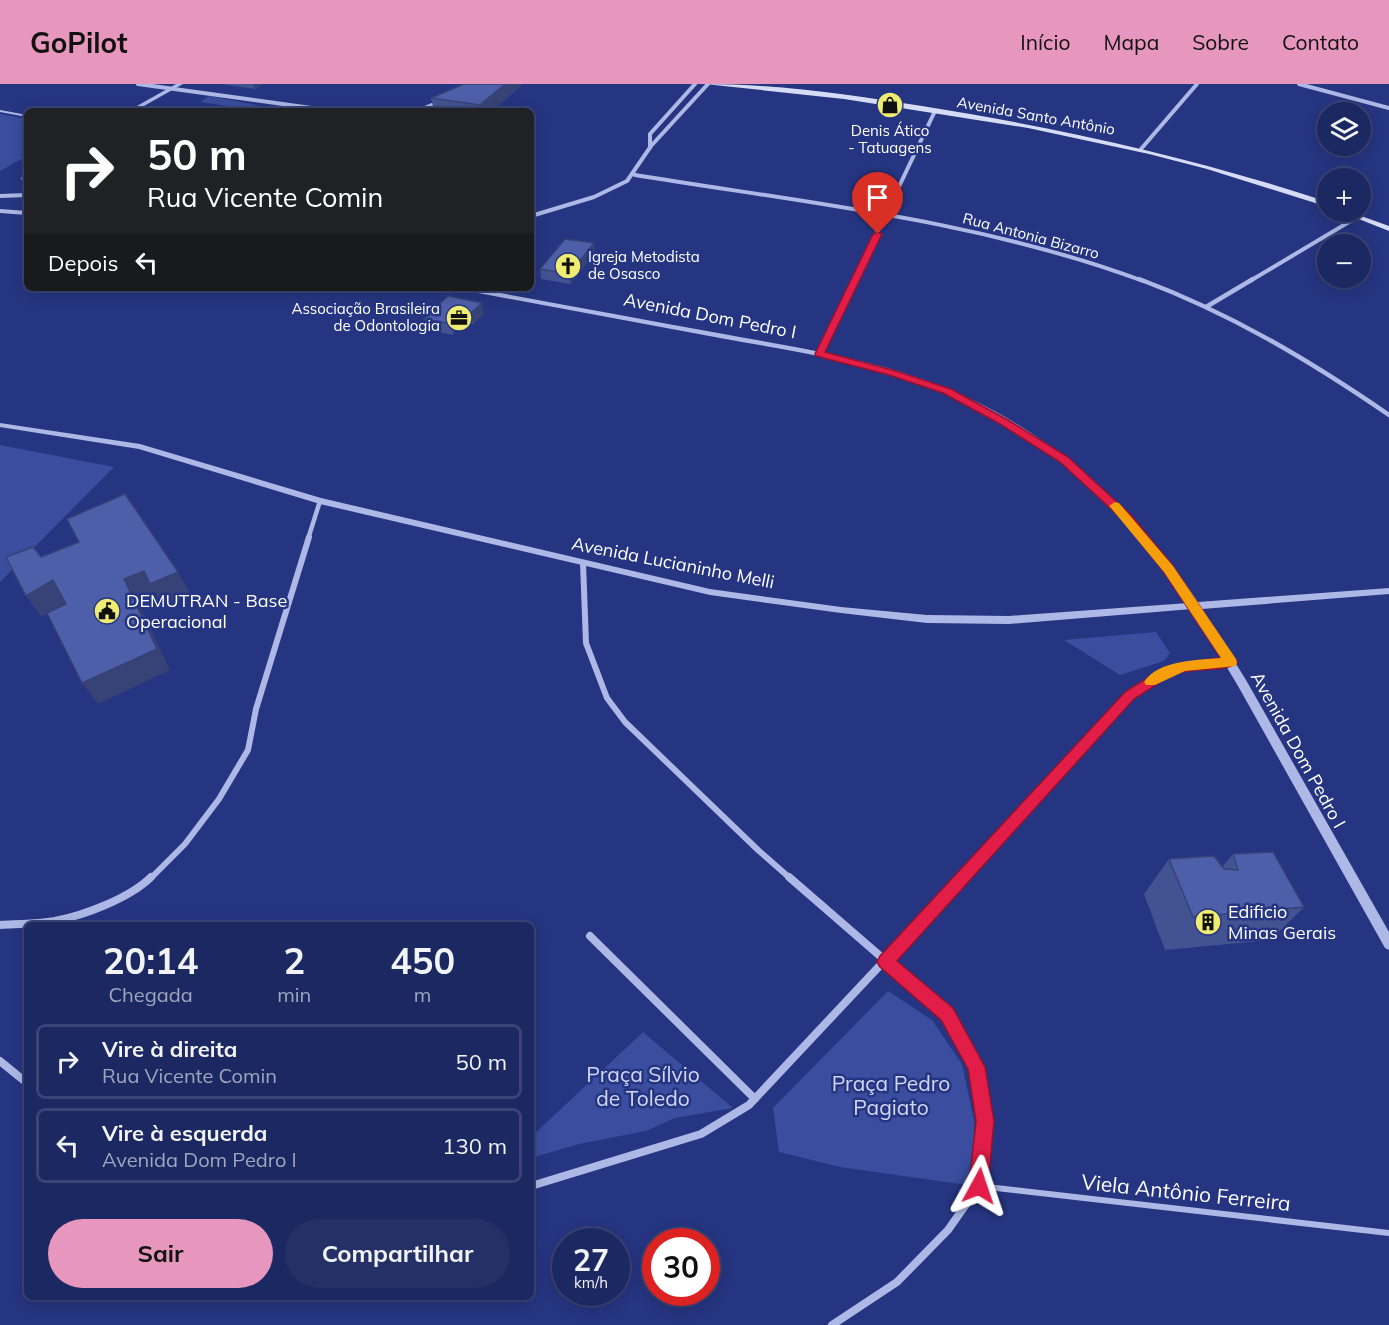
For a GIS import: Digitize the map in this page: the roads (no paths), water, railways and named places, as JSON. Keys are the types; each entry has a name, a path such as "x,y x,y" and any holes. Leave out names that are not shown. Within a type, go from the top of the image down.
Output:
{"main road":[{"name":"Avenida Santo Antônio","path":"708,84 748,86 842,97 1026,126 1141,149 1276,187 1317,201"},
{"path":"1371,221 1389,229"}],"street":[{"path":"138,84 311,108"},
{"path":"136,108 180,84"},
{"path":"650,148 650,134 695,84"},
{"path":"534,215 615,188 634,175 650,148 708,84"},
{"path":"1141,149 1197,84"},
{"path":"1299,84 1389,108"},
{"path":"422,108 450,97"},
{"path":"819,354 935,111"},
{"name":"Rua Antonia Bizarro","path":"634,175 887,214 996,236 1052,252 1118,273 1206,306 1290,352 1389,415"},
{"path":"0,196 24,195"},
{"path":"0,211 24,213"},
{"path":"1206,306 1349,222"},
{"name":"Avenida Dom Pedro I","path":"478,291 819,354 893,373 947,391 1004,422 1064,460 1127,517 1169,569 1194,605 1231,662 1332,846 1389,944"},
{"name":"Avenida Lucianinho Melli","path":"0,425 140,447 320,501 710,592 927,619 1009,620 1389,591"},
{"path":"28,922 65,918 86,912 139,889 185,844 219,799 248,750 256,709 320,501"},
{"path":"583,563 586,643 607,698 625,722 758,850 947,1014 976,1067 985,1121 979,1186 948,1230 897,1282 832,1325"},
{"path":"534,1185 701,1134 749,1106 885,962 1130,695 1168,671 1185,666 1231,662"},
{"path":"0,925 24,922"},
{"path":"590,936 755,1099"},
{"path":"0,1061 24,1081"}],"lane":[{"path":"0,111 24,115"},
{"name":"Viela Antônio Ferreira","path":"979,1186 1389,1233"}],"place":[{"name":"Denis Ático - Tatuagens","path":"890,105"},
{"name":"Igreja Metodista de Osasco","path":"568,266"},
{"name":"Associação Brasileira de Odontologia","path":"459,318"},
{"name":"DEMUTRAN - Base Operacional","path":"107,611"},
{"name":"Edificio Minas Gerais","path":"1208,922"}],"park label":[{"name":"Praça Sílvio de Toledo","path":"643,1087"},
{"name":"Praça Pedro Pagiato","path":"891,1096"}]}
